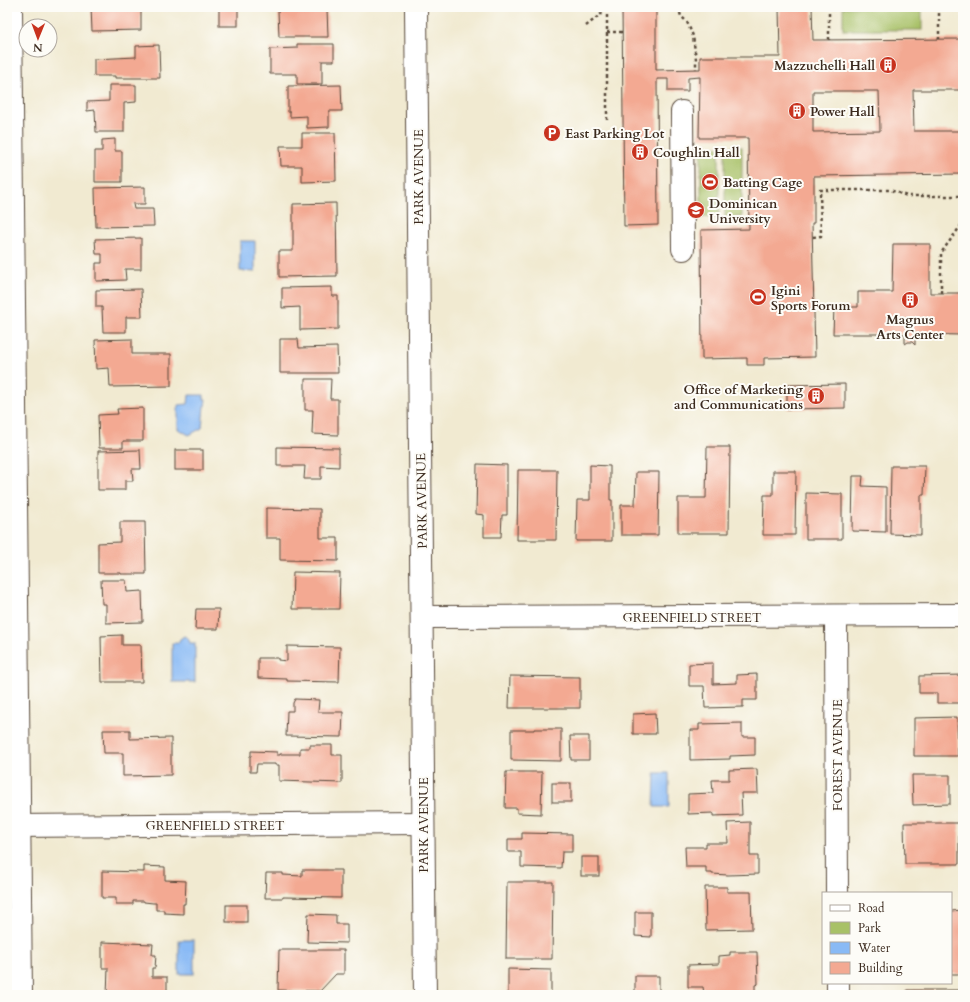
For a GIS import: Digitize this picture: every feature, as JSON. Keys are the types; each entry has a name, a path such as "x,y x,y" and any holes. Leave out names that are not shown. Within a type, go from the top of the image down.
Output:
{"street":[{"path":"11,7 13,826 21,995"},
{"name":"PARK AVENUE","path":"416,7 425,995"},
{"path":"682,112 683,249"},
{"name":"GREENFIELD STREET","path":"422,618 963,615"},
{"name":"FOREST AVENUE","path":"836,616 837,892"},
{"name":"GREENFIELD STREET","path":"13,826 423,823"},
{"path":"838,984 838,995"}],"path":[{"path":"586,26 610,7"},
{"path":"678,7 681,16 687,22 693,36 696,69"},
{"path":"829,7 829,40"},
{"path":"939,7 939,39"},
{"path":"607,9 607,123"},
{"path":"607,32 622,32"},
{"path":"813,237 821,236 820,190 890,190 907,196 962,196 962,224 941,253 941,293"}],"green space":[{"path":"843,7 922,7 922,30 843,30"},
{"name":"Batting Cage","path":"701,147 719,147 719,217 701,217"},
{"name":"Batting Cage","path":"725,147 742,147 742,217 725,217"}],"water":[{"path":"240,241 255,241 255,272 240,271"},
{"path":"189,395 204,395 204,399 206,399 202,428 189,435 178,429 178,405 188,404"},
{"path":"184,636 188,638 190,643 195,643 195,682 172,682 172,643 178,643"},
{"path":"655,773 669,773 669,807 654,807"},
{"path":"179,940 194,940 194,974 179,974"}],"building":[{"path":"91,7 141,7 141,30 92,31"},
{"path":"219,7 238,7 238,26 219,26"},
{"path":"622,7 656,7 656,70 700,69 700,57 780,57 779,7 812,7 813,40 963,39 963,90 913,90 914,131 963,131 963,174 814,176 814,223 812,223 815,357 764,358 764,365 747,365 747,358 702,359 701,230 749,229 748,138 699,138 700,77 688,78 688,91 668,91 668,79 657,79 658,225 624,226","holes":["813,91 879,91 880,131 813,132"]},
{"path":"327,9 328,37 279,37 278,10"},
{"path":"297,44 334,44 334,61 322,61 322,84 297,84 297,74 270,74 270,49 297,48"},
{"path":"159,45 160,78 115,78 115,76 94,76 94,59 136,57 136,46"},
{"path":"109,85 136,85 136,102 124,103 124,132 96,132 95,110 87,111 87,102 109,101"},
{"path":"341,85 342,111 329,111 329,127 307,128 307,116 290,117 290,112 288,112 288,86"},
{"path":"302,133 335,133 336,181 302,182 302,166 281,166 280,146 302,146"},
{"path":"115,139 115,151 122,151 122,182 95,182 95,151 102,151 102,140"},
{"path":"145,187 145,204 133,204 134,209 153,209 154,226 96,227 95,188"},
{"path":"336,203 337,276 279,277 279,251 293,251 293,204"},
{"path":"141,238 141,269 125,269 126,280 96,281 96,263 102,263 102,254 96,254 95,239"},
{"name":"Magnus Arts Center","path":"893,244 930,244 930,293 963,293 962,335 915,334 915,345 912,342 905,344 905,334 833,334 834,307 858,307 858,292 892,292"},
{"path":"332,287 332,296 338,296 338,329 300,330 300,307 282,308 282,288"},
{"path":"141,289 142,317 126,317 126,332 103,332 102,307 96,307 96,290"},
{"path":"132,339 132,354 171,354 171,386 110,387 109,368 96,369 95,340"},
{"path":"280,339 298,339 299,348 337,347 338,373 280,373"},
{"path":"305,379 331,379 330,399 338,399 338,435 312,434 313,410 305,410"},
{"name":"Office of Marketing and Communications","path":"845,384 845,408 787,409 787,385"},
{"path":"143,408 143,441 123,441 123,448 99,448 98,415 118,414 117,409"},
{"path":"277,447 339,448 339,467 321,466 321,479 304,479 305,466 277,466"},
{"path":"707,447 730,447 729,533 678,533 678,498 706,498"},
{"path":"140,450 141,469 132,469 133,481 125,481 125,490 98,490 98,451"},
{"path":"175,450 203,450 203,470 175,470"},
{"path":"477,464 507,465 507,515 502,515 501,537 484,537 484,515 476,514"},
{"path":"590,465 610,466 612,541 576,541 577,500 590,500"},
{"path":"891,466 925,466 924,495 921,495 921,535 890,534"},
{"path":"518,470 557,470 556,540 517,540"},
{"path":"773,471 796,471 795,535 763,535 764,495 773,495"},
{"path":"636,472 659,472 658,535 621,535 621,505 635,505"},
{"path":"853,476 863,476 862,486 886,487 886,532 852,531"},
{"path":"806,493 842,494 842,539 806,539"},
{"path":"266,508 320,509 320,538 338,538 338,561 280,560 280,538 266,538"},
{"path":"120,522 145,522 146,574 98,573 98,543 120,542"},
{"path":"293,572 340,573 339,609 292,609"},
{"path":"101,580 126,580 127,592 142,591 143,622 106,623 106,604 102,604"},
{"path":"196,609 219,609 218,629 195,629"},
{"path":"122,635 122,645 141,645 142,682 102,682 101,636"},
{"path":"287,646 340,647 339,682 287,681 287,679 258,678 258,658 278,658 278,660 287,661"},
{"path":"713,663 713,684 737,683 737,675 757,674 757,700 743,700 743,707 705,708 704,686 689,686 689,664"},
{"path":"963,675 963,703 937,703 937,693 919,693 919,676"},
{"path":"510,676 580,677 580,708 509,708"},
{"path":"295,699 319,700 318,712 343,712 342,737 286,736 287,711 293,711 293,703"},
{"path":"655,713 656,734 633,734 633,714"},
{"path":"957,717 958,756 914,756 914,718"},
{"path":"742,723 742,737 755,737 755,755 730,756 730,759 690,760 690,730 699,730 699,724"},
{"path":"561,729 561,761 511,760 511,730"},
{"path":"103,730 130,730 130,739 171,738 171,775 123,776 123,753 104,753"},
{"path":"570,736 589,736 589,760 571,760"},
{"path":"310,745 332,745 332,755 342,755 342,783 279,781 279,765 275,764 257,764 256,772 250,772 251,751 277,752 277,755 300,754 300,748 310,748"},
{"path":"757,769 758,793 741,793 742,815 713,816 713,813 688,814 688,794 713,793 712,780 729,780 729,770"},
{"path":"506,772 542,772 541,814 517,813 517,808 505,808"},
{"path":"912,775 950,775 950,804 913,805"},
{"path":"552,783 571,783 571,802 552,802"},
{"path":"750,822 750,856 758,856 758,874 712,874 706,873 706,867 686,867 685,847 706,847 706,843 728,843 727,823"},
{"path":"904,823 959,823 959,864 905,864"},
{"path":"522,833 572,834 572,852 562,852 561,868 521,867 521,852 508,852 508,839 522,839"},
{"path":"581,857 599,857 599,876 581,876"},
{"path":"144,866 165,867 165,880 186,881 183,914 164,913 164,910 156,910 156,903 133,901 133,904 116,904 116,898 102,898 102,871 144,872"},
{"path":"302,870 341,870 341,898 265,898 266,873 283,873 283,875 302,876"},
{"path":"507,882 553,882 552,959 506,959"},
{"path":"705,887 727,887 727,892 751,892 752,929 706,930"},
{"path":"226,905 247,905 247,922 226,922"},
{"path":"963,910 963,974 952,974 952,911"},
{"path":"635,912 651,912 651,937 635,936"},
{"path":"308,914 336,915 336,924 347,924 347,943 307,942"},
{"path":"102,942 153,944 152,955 156,955 155,968 152,968 152,977 167,977 167,995 107,995 108,968 102,968"},
{"path":"279,950 344,950 344,974 336,974 320,991 278,990"},
{"path":"730,952 757,952 758,984 755,985 755,993 704,994 703,987 688,987 688,965 719,964 719,956 730,955"},
{"path":"508,969 551,970 551,995 508,995"},
{"path":"635,976 659,976 659,995 635,995"},
{"path":"907,990 963,990 963,995 907,995"}],"place":[{"name":"Mazzuchelli Hall","path":"888,65"},
{"name":"Power Hall","path":"797,111"},
{"name":"East Parking Lot","path":"552,133"},
{"name":"Coughlin Hall","path":"640,152"},
{"name":"Batting Cage","path":"710,182"},
{"name":"Dominican University","path":"696,210"},
{"name":"Igini Sports Forum","path":"758,297"},
{"name":"Magnus Arts Center","path":"910,300"},
{"name":"Office of Marketing and Communications","path":"816,396"}]}
